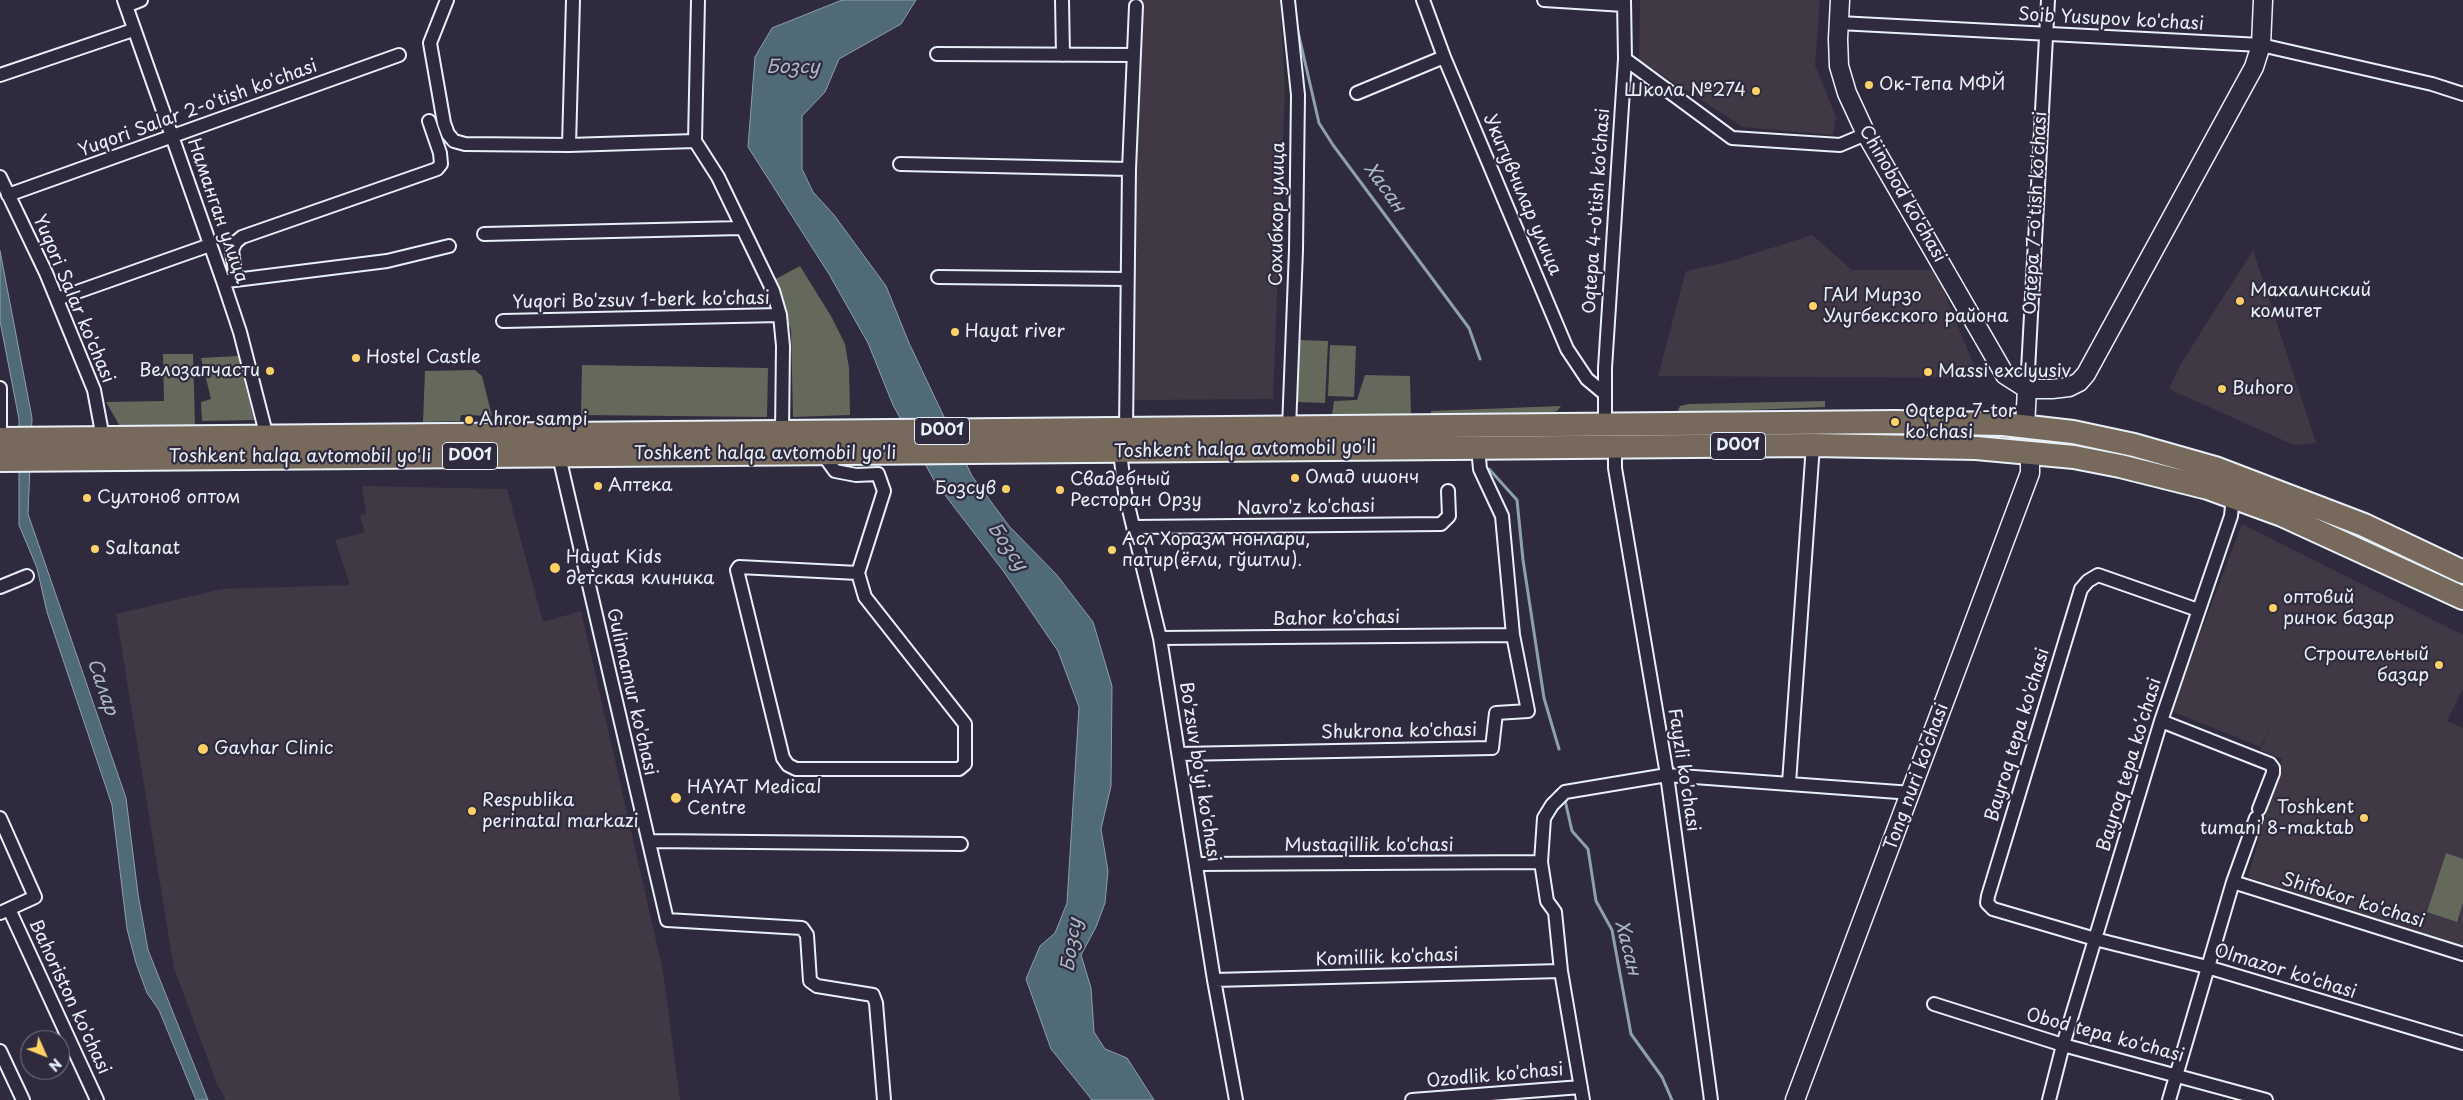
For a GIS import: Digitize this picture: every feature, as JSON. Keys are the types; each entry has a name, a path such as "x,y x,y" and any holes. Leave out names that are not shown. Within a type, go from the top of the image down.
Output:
{"highway":[{"name":"Toshkent halqa avtomobil yo'li","path":"5,449 557,445 782,432 897,442 986,442 1324,439 1605,425 1895,422 2025,426 2089,435 2215,468 2364,526 2463,572"},
{"path":"2025,426 2030,452"},
{"name":"Toshkent halqa avtomobil yo'li","path":"1123,441 1290,428 1324,439 1478,448 1813,445 1958,447 2074,457 2120,466 2233,496 2282,515 2463,598"},
{"name":"Toshkent halqa avtomobil yo'li","path":"44,449 103,438 267,436 822,453 897,442"}],"street":[{"path":"125,3 141,0"},
{"path":"447,0 430,43 444,123 448,134 454,141 465,144 569,145 695,141"},
{"path":"569,145 573,0"},
{"path":"698,0 695,141 718,177 773,291 780,315 783,346 782,432"},
{"path":"1062,0 1063,55"},
{"name":"Сохибкор улица","path":"1288,0 1298,95 1296,250 1290,428"},
{"name":"Укитувчилар улица","path":"1423,0 1444,57 1568,349 1587,379 1605,394"},
{"path":"1544,0 1624,3"},
{"name":"Chinobod ko'chasi","path":"1840,0 1838,53 1842,80 1866,134 2005,376 2027,389"},
{"name":"Oqtepa 7-o'tish ko'chasi","path":"2025,426 2048,0"},
{"path":"2027,389 2069,387 2079,382 2086,374 2254,67 2261,45 2264,0"},
{"name":"Наманган улица","path":"125,3 133,30 174,137 210,245 230,280 240,332 267,436"},
{"name":"Oqtepa 4-o'tish ko'chasi","path":"1605,425 1605,368 1625,59 1624,3"},
{"path":"1123,441 1129,169 1136,6"},
{"name":"Soib Yusupov ko'chasi","path":"1839,23 2261,45 2432,84 2463,94"},
{"path":"0,75 133,30"},
{"path":"937,54 1134,55"},
{"name":"Yuqori Salar 2-o'tish ko'chasi","path":"8,195 399,55"},
{"path":"1357,93 1444,57"},
{"path":"1625,59 1732,138 1840,145 1866,134"},
{"path":"429,121 440,153 441,164 437,169 242,237 236,242 232,250 230,280 387,260 450,246"},
{"path":"900,164 1129,169"},
{"name":"Yuqori Salar ko'chasi","path":"0,177 58,299 94,390 103,438"},
{"path":"484,234 741,228"},
{"path":"58,299 210,245"},
{"path":"938,277 1127,278"},
{"name":"Yuqori Bo'zsuv 1-berk ko'chasi","path":"503,322 780,315"},
{"path":"0,388 5,449"},
{"name":"Bo'zsuv bo'yi ko'chasi","path":"1123,441 1125,493 1160,638 1214,980 1236,1100"},
{"name":"Gulimamur ko'chasi","path":"557,445 667,920 802,928 807,935 810,981 817,986 873,995 876,1003 884,1100"},
{"path":"1790,783 1813,445"},
{"name":"Fayzli ko'chasi","path":"1614,447 1615,468 1667,775 1711,1100"},
{"name":"Shukrona ko'chasi","path":"1179,754 1492,748 1496,713 1528,711 1513,635 1502,516 1480,469 1478,448"},
{"name":"Tong nuri ko'chasi","path":"1795,1100 2030,473 2030,452"},
{"path":"822,453 835,471 856,475 878,474 884,491 858,573 865,597 965,724 965,764 959,769 796,769 788,766 783,758 737,568 858,573"},
{"name":"Navro'z ko'chasi","path":"1134,527 1441,524 1448,516 1448,491"},
{"name":"Bayroq tepa koʻchasi","path":"2049,1100 2063,1045 2161,721 2230,516 2233,496"},
{"name":"Bayroq tepa ko'chasi","path":"2095,939 1993,909 1987,903 1990,886 2081,589 2088,581 2098,575 2198,610"},
{"path":"0,587 27,576"},
{"name":"Bahor ko'chasi","path":"1160,638 1513,635"},
{"path":"2161,721 2270,764 2273,768 2273,773 2233,882 2175,1074 2169,1100"},
{"path":"1582,1100 1561,971 1554,912 1547,901 1541,862 1544,818 1552,805 1565,792 1667,775 1912,792"},
{"path":"0,818 35,898 4,911"},
{"path":"649,841 962,844"},
{"name":"Mustaqillik ko'chasi","path":"1197,864 1541,862"},
{"name":"Shifokor ko'chasi","path":"2233,882 2463,954"},
{"name":"Bahoriston ko'chasi","path":"4,911 97,1100"},
{"name":"Olmazor ko'chasi","path":"2095,939 2207,967 2463,1043"},
{"name":"Komillik ko'chasi","path":"1214,980 1561,971"},
{"name":"Obod tepa ko'chasi","path":"1934,1004 2063,1045 2266,1100"},
{"path":"0,1051 23,1100"},
{"name":"Ozodlik ko'chasi","path":"1412,1100 1581,1086"}],"shaded area":[{"path":"1139,0 1280,0 1285,88 1273,399 1132,400"},
{"name":"Школа №274","path":"1640,0 1820,0 1815,65 1836,117 1833,135 1743,127 1639,60"},
{"name":"ГАИ Мирзо Улугбекского района","path":"1812,235 1852,270 1935,270 1979,378 1658,376 1686,271 1731,261"},
{"path":"2253,250 2316,443 2294,445 2169,389 2179,367"},
{"path":"800,266 831,316 845,344 849,368 850,415 793,417 791,330 772,281"},
{"path":"1299,340 1328,341 1325,403 1296,402"},
{"path":"1330,345 1356,346 1354,397 1328,396"},
{"path":"163,354 193,354 195,426 121,428 106,402 164,401"},
{"path":"238,356 254,420 202,421 201,402 211,399 201,358"},
{"path":"582,365 768,368 767,417 581,415"},
{"path":"475,370 482,376 492,416 461,415 460,421 423,422 425,371"},
{"path":"1365,375 1410,376 1411,417 1332,415 1334,401 1357,400"},
{"path":"1825,401 1825,407 1677,413 1680,406 1689,404"},
{"path":"1561,406 1557,411 1549,413 1431,416 1431,411"},
{"path":"362,486 507,489 543,622 581,611 663,971 680,1100 226,1100 217,1084 174,968 116,614 222,589 350,585 335,540 365,532 360,516 366,514"},
{"path":"2242,524 2463,635 2463,689 2447,721 2463,728 2463,947 2248,877 2282,759 2260,750 2270,728 2260,747 2171,711"},
{"path":"2446,853 2463,859 2463,903 2457,922 2427,912"}],"water":[{"name":"Бозсу","path":"842,0 916,0 901,24 839,59 825,92 802,116 802,169 813,192 834,215 886,286 909,343 972,476 1009,526 1056,574 1093,622 1112,686 1111,786 1101,829 1108,871 1105,903 1096,927 1081,955 1091,988 1094,1032 1105,1049 1127,1058 1154,1100 1092,1100 1051,1049 1026,979 1040,946 1055,933 1067,903 1079,707 1058,651 1004,572 935,482 893,405 868,343 829,274 748,147 755,57 772,28"},
{"name":"Салар","path":"0,251 32,418 28,514 126,798 138,894 148,950 208,1100 196,1100 159,1010 147,993 136,963 127,929 112,805 47,612 37,568 19,525 19,419 0,321"}],"waterway":[{"name":"Хасан","path":"1296,23 1319,123 1333,145 1469,328 1480,359"},
{"name":"Хасан","path":"1489,469 1517,500 1523,560 1544,698 1559,749"},
{"name":"Хасан","path":"1565,800 1572,831 1588,849 1596,901 1612,930 1631,1034 1662,1077 1672,1100"}],"place":[{"name":"Ок-Тепа МФЙ","path":"1869,85"},
{"name":"Школа №274","path":"1756,91"},
{"name":"Махалинский комитет","path":"2240,301"},
{"name":"ГАИ Мирзо Улугбекского района","path":"1813,306"},
{"name":"Hayat river","path":"955,332"},
{"name":"Hostel Castle","path":"356,358"},
{"name":"Велозапчасти","path":"270,371"},
{"name":"Massi exclyusiv","path":"1928,372"},
{"name":"Buhoro","path":"2222,389"},
{"name":"Ahror sampi","path":"469,420"},
{"name":"Oqtepa 7-tor ko'chasi","path":"1895,422"},
{"name":"Омад ишонч","path":"1295,478"},
{"name":"Аптека","path":"598,486"},
{"name":"Бозсув","path":"1006,489"},
{"name":"Свадебный Ресторан Орзу","path":"1060,490"},
{"name":"Султонов оптом","path":"87,498"},
{"name":"Saltanat","path":"95,549"},
{"name":"Асл Хоразм нонлари, патир(ёғли, гўштли).","path":"1112,550"},
{"name":"Hayat Kids детская клиника","path":"555,568"},
{"name":"оптовий ринок базар","path":"2273,608"},
{"name":"Строительный базар","path":"2439,665"},
{"name":"Gavhar Clinic","path":"203,749"},
{"name":"HAYAT Medical Centre","path":"676,798"},
{"name":"Respublika perinatal markazi","path":"472,811"},
{"name":"Toshkent tumani 8-maktab","path":"2364,818"}]}
